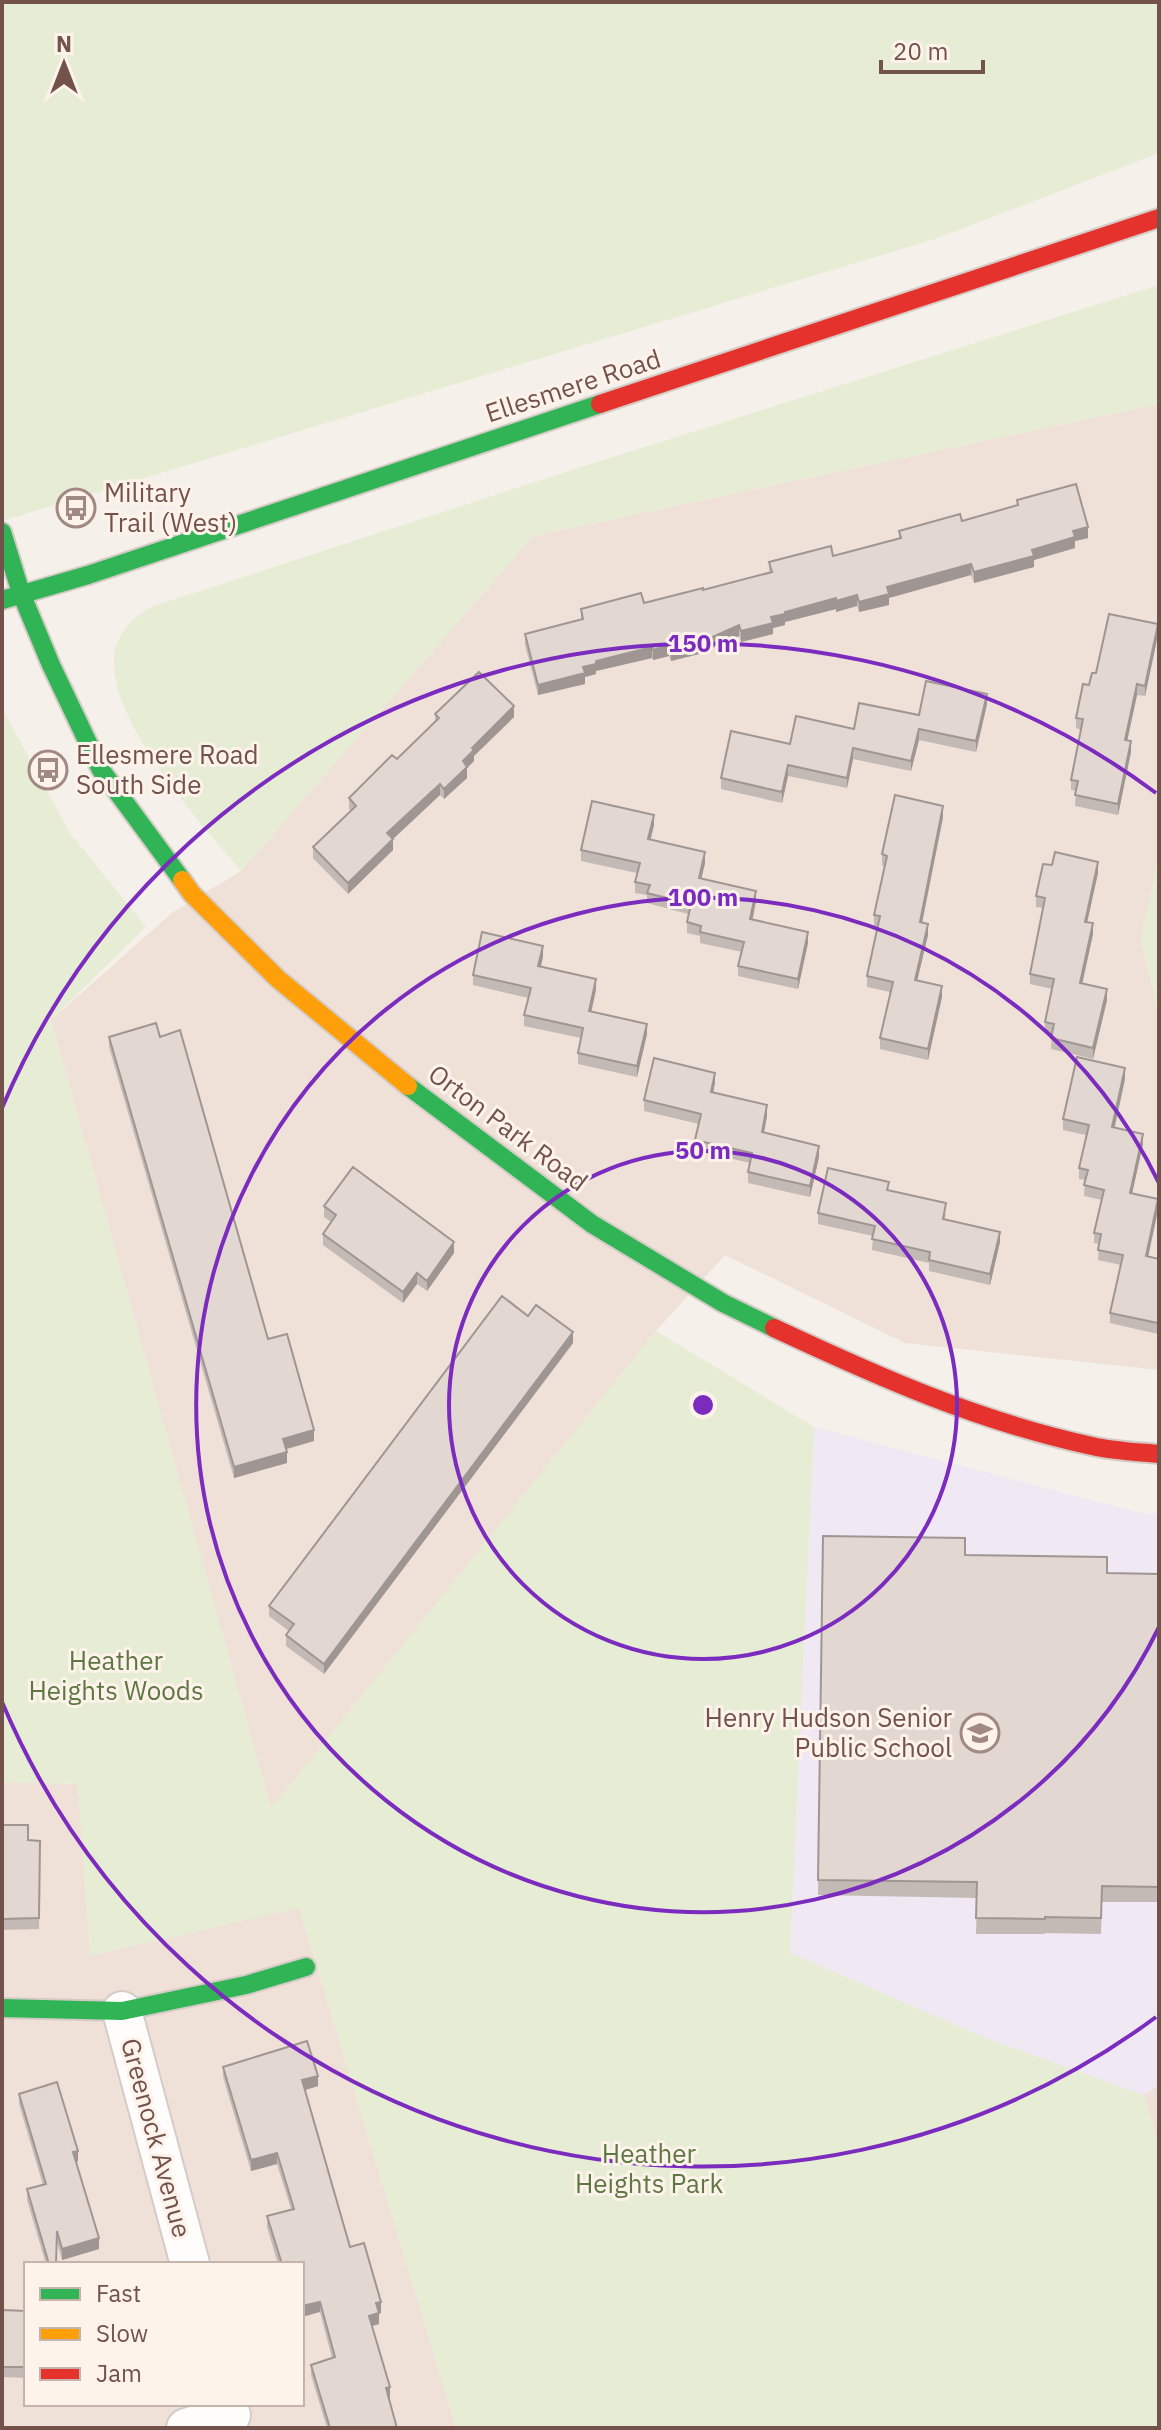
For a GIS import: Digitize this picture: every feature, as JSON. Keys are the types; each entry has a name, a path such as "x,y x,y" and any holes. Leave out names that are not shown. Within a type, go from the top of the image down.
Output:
{"street":[{"name":"Ellesmere Road","path":"2,600 88,575 1159,218"},
{"name":"Orton Park Road","path":"2,532 21,593 101,770 192,894 278,979 423,1098 592,1224 723,1303 885,1380 959,1409 1018,1428 1095,1447 1159,1454"},
{"path":"2,2008 122,2011 246,1985 306,1967"},
{"name":"Greenock Avenue","path":"122,2011 189,2262"},
{"path":"186,2428 232,2416"}],"shaded area":[{"path":"1159,404 1159,856 1141,939 1159,1015 1159,1370 905,1343 725,1255 656,1331 271,1809 51,1020 173,912 241,871 533,536"},
{"name":"Henry Hudson Senior Public School","path":"814,1427 1141,1513 1159,1514 1159,2085 1143,2095 988,2039 790,1953"},
{"path":"2,1782 78,1784 90,1955 299,1907 456,2428 2,2428"},
{"path":"1159,2085 1159,2147 1143,2095"}],"green space":[{"path":"2,2 1159,2 1159,153 935,239 2,521"},
{"path":"1159,285 1159,404 533,536 241,871 163,774 129,717 118,690 114,655 119,638 136,618 151,607 578,468"},
{"name":"Heather Heights Park","path":"2,708 70,833 146,927 51,1020 271,1808 656,1331 814,1427 790,1953 988,2039 1143,2095 1159,2147 1159,2428 456,2428 299,1908 90,1956 78,1784 2,1782"},
{"path":"1159,856 1159,1015 1141,939"}],"building":[{"path":"1076,484 1088,527 1073,531 1075,537 1032,550 1034,556 974,572 971,564 887,587 889,594 859,602 857,595 836,601 836,598 771,617 773,623 741,631 739,625 699,643 671,650 669,645 653,650 652,647 596,661 596,664 583,667 585,673 538,685 525,634 583,619 581,609 641,593 644,603 703,590 772,572 769,562 831,546 833,556 901,538 899,531 960,514 962,521 1018,505 1017,500"},
{"path":"1109,614 1158,624 1145,686 1137,684 1125,740 1131,741 1118,804 1075,795 1078,781 1071,780 1083,719 1076,718 1083,684 1089,685 1092,673 1096,673"},
{"path":"479,672 514,706 472,748 474,750 463,761 467,767 444,789 440,784 387,833 393,839 348,883 313,847 356,806 349,798 392,755 397,759 439,718 435,714"},
{"path":"926,681 987,694 976,741 919,729 911,761 853,748 847,778 788,765 782,792 721,778 731,731 790,744 796,716 854,729 859,703 919,715"},
{"path":"895,795 943,806 920,922 928,924 915,980 942,986 928,1049 880,1038 893,982 867,976 880,916 874,915 887,856 882,854"},
{"path":"592,801 654,815 648,839 705,852 699,878 756,891 750,919 808,932 798,979 738,966 744,942 700,932 701,926 687,922 691,904 647,893 650,885 635,882 640,863 581,850"},
{"path":"1055,852 1098,862 1085,922 1093,923 1080,983 1107,989 1093,1048 1051,1038 1054,1024 1045,1022 1054,979 1030,974 1045,898 1036,896 1043,864 1052,865"},
{"path":"482,932 543,946 538,966 596,979 589,1011 647,1024 637,1066 578,1053 583,1028 524,1015 531,988 473,975"},
{"path":"156,1023 160,1037 180,1030 268,1339 287,1334 314,1430 283,1439 287,1452 234,1467 109,1037"},
{"path":"1077,1057 1125,1068 1112,1127 1143,1134 1130,1193 1158,1199 1146,1256 1159,1259 1158,1323 1110,1313 1123,1255 1098,1250 1101,1234 1094,1233 1104,1190 1084,1185 1088,1170 1079,1168 1089,1125 1063,1119"},
{"path":"654,1058 715,1073 711,1092 767,1105 762,1132 819,1146 810,1186 748,1172 752,1153 695,1140 701,1114 644,1100"},
{"path":"353,1167 454,1242 427,1281 417,1273 403,1292 323,1234 336,1215 324,1206"},
{"path":"828,1168 889,1182 887,1190 946,1203 943,1219 1000,1232 990,1274 929,1260 930,1252 872,1239 875,1226 818,1213"},
{"path":"502,1296 528,1316 536,1305 573,1332 324,1664 286,1635 294,1624 269,1606"},
{"path":"823,1536 965,1538 965,1555 1107,1557 1107,1573 1159,1574 1159,1887 1102,1886 1101,1918 976,1918 977,1882 818,1880"},
{"path":"2,1825 28,1825 28,1840 40,1841 39,1918 2,1919"},
{"path":"307,2041 318,2076 302,2080 350,2247 364,2243 381,2302 376,2303 379,2313 369,2316 390,2387 386,2388 397,2428 330,2428 311,2365 335,2357 320,2302 304,2306 304,2262 281,2262 267,2216 294,2209 277,2153 251,2160 223,2067"},
{"path":"57,2082 78,2151 73,2152 99,2238 62,2249 57,2231 56,2262 48,2262 27,2189 46,2184 19,2094"},
{"path":"2,2310 24,2311 24,2367 2,2367"}],"traffic: fast":[{"path":"2,600 88,575 600,404"},
{"path":"2,532 21,593 101,770 182,880"},
{"path":"408,1086 592,1224 723,1303 774,1328"},
{"path":"2,2008 122,2011 246,1985 306,1967"}],"traffic: slow":[{"path":"182,880 192,894 278,979 408,1086"}],"traffic: jam":[{"path":"600,404 1159,218"},
{"path":"774,1328 852,1364 969,1411 1100,1448 1159,1454"}],"place":[{"name":"Military Trail (West)","path":"76,508"},
{"name":"Ellesmere Road South Side","path":"48,770"},
{"name":"Henry Hudson Senior Public School","path":"980,1733"}],"park label":[{"name":"Heather Heights Woods","path":"116,1676"}]}
